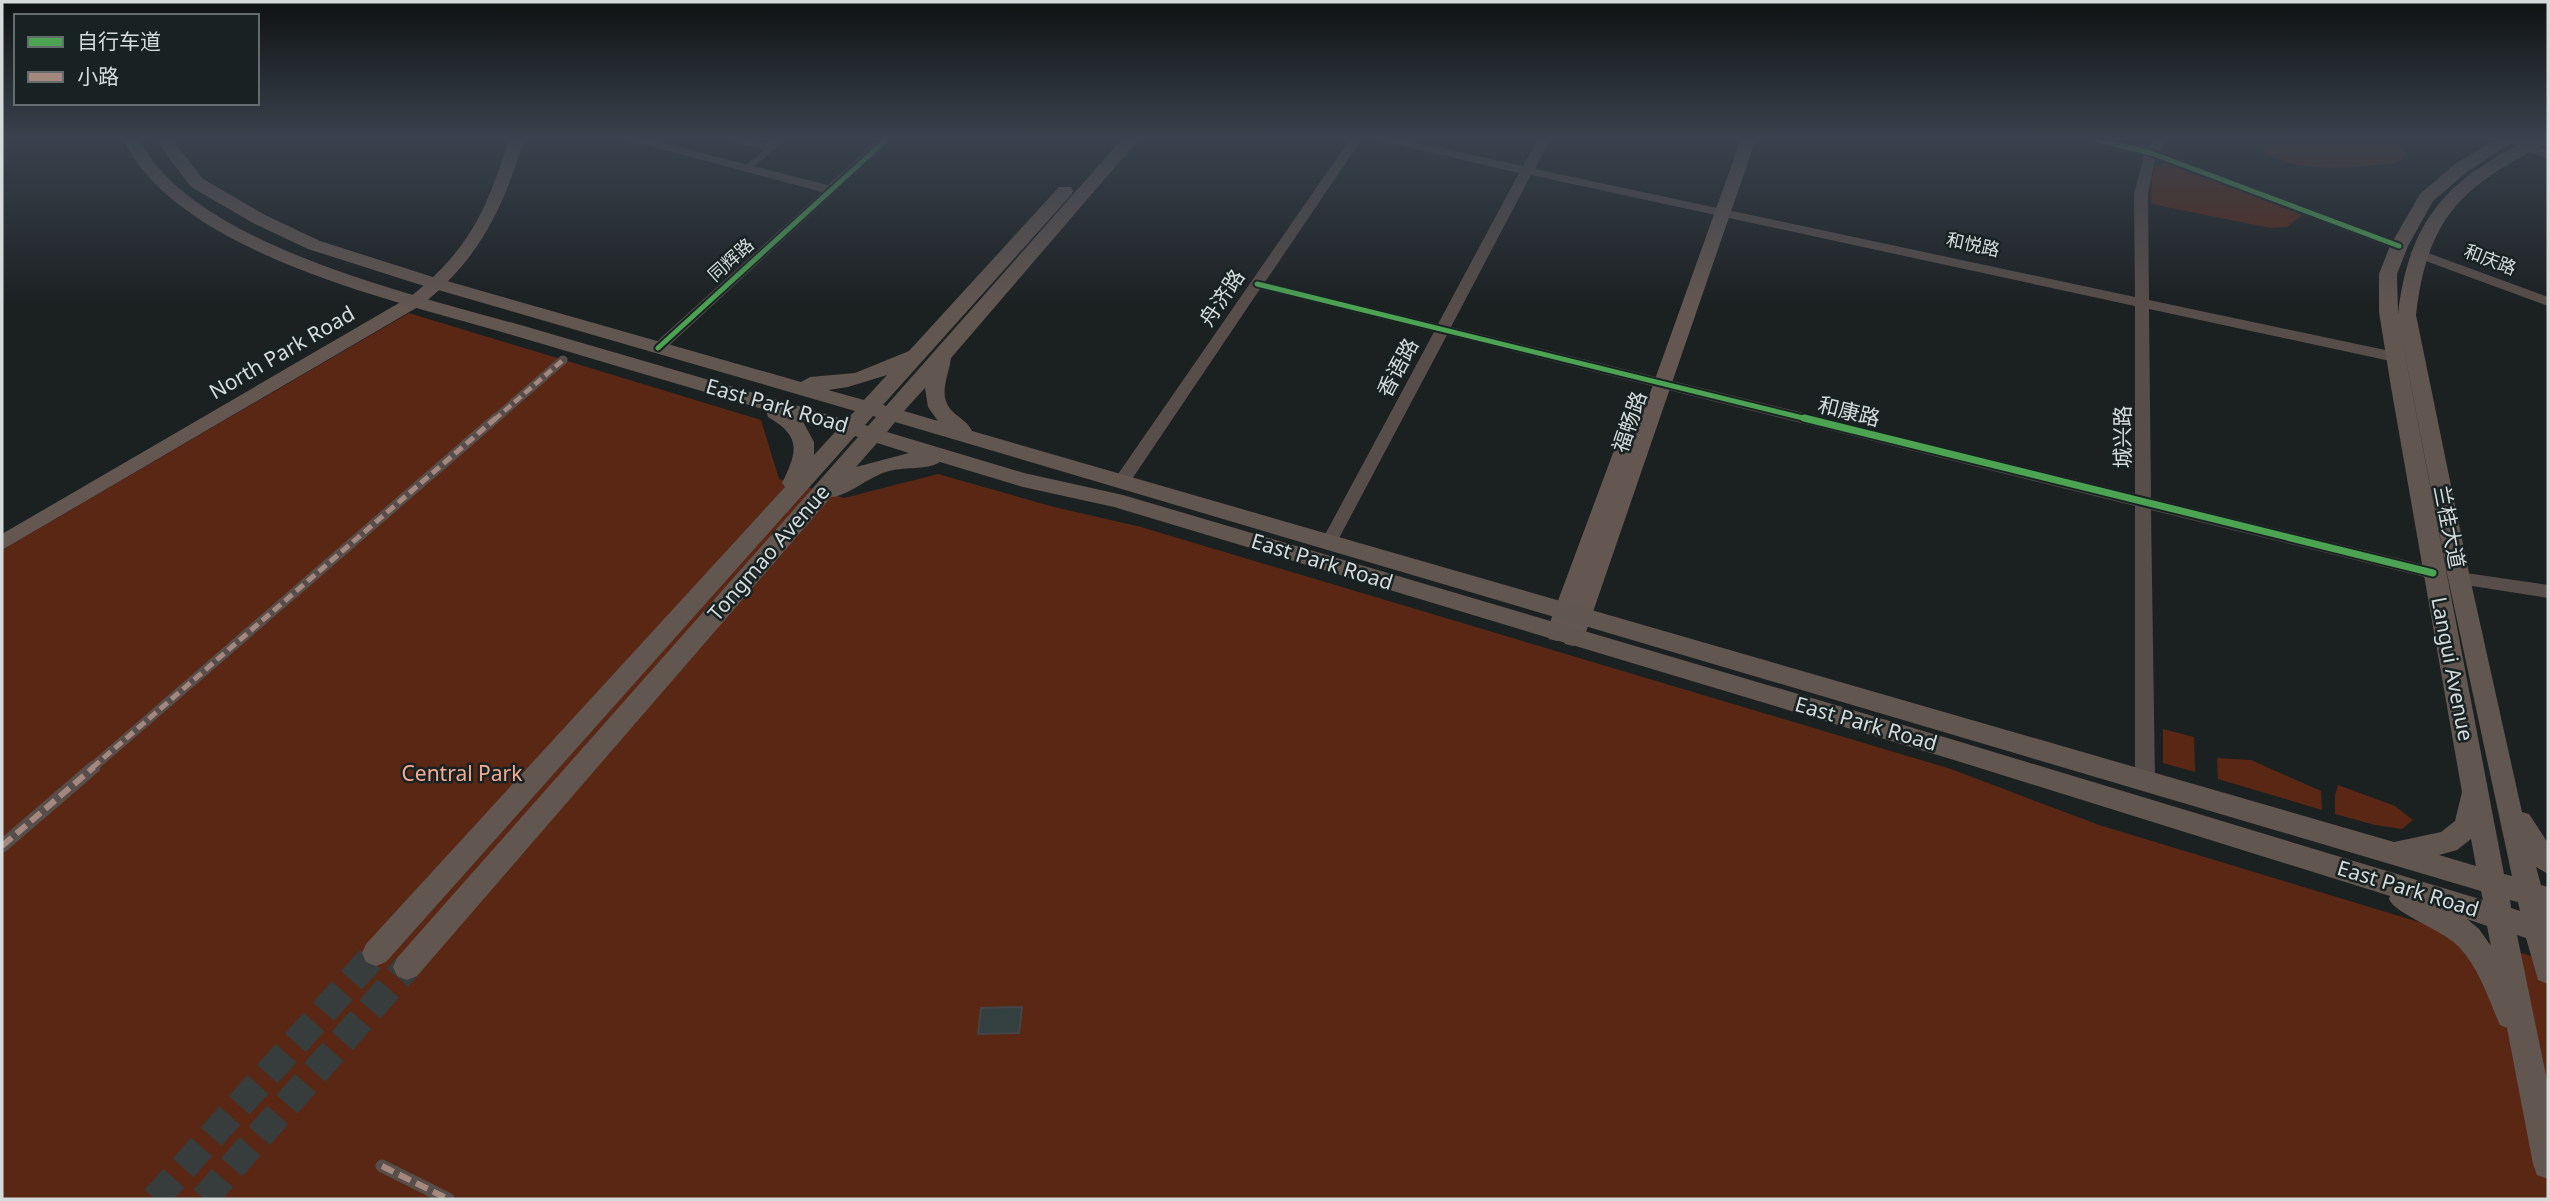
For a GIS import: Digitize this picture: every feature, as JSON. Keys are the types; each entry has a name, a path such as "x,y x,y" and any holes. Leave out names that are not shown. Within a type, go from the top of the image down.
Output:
{"main road":[{"name":"East Park Road","path":"174,195 291,259 658,348 1329,542 1569,625 2544,930"},
{"name":"East Park Road","path":"218,195 259,219 314,245 422,290 748,397 1023,480 1115,500 2145,782 2540,897"},
{"name":"North Park Road","path":"2,529 422,290 467,237 488,195"},
{"name":"North Park Road","path":"2,543 422,290 479,239 500,195"},
{"name":"Tongmao Avenue","path":"376,953 786,498 861,431 891,414 935,348 1065,195"},
{"name":"Tongmao Avenue","path":"407,967 811,505 861,431 868,407 935,348 1078,195"},
{"name":"福畅路","path":"1718,210 1722,195"},
{"name":"福畅路","path":"1569,625 1725,195"},
{"name":"Langui Avenue","path":"2429,195 2410,247 2388,274 2388,312 2433,573 2499,917 2532,1066 2548,1164"},
{"name":"兰桂大道","path":"2410,247 2407,315 2506,797 2540,897 2548,971"},
{"path":"767,379 827,385 857,380 935,348 934,403 946,419 973,438"},
{"path":"748,397 793,421 804,438 804,462 786,498"},
{"path":"811,505 855,475 884,464 914,459 955,459"},
{"path":"2390,853 2448,842 2467,827 2475,786"},
{"path":"2506,797 2531,842 2548,862"},
{"path":"2250,840 2297,865 2419,905 2468,938 2493,975 2532,1066"}],"street":[{"name":"同辉路","path":"658,348 825,195"},
{"name":"舟济路","path":"1122,481 1318,195"},
{"name":"香语路","path":"1329,542 1514,195"},
{"name":"和悦路","path":"1645,195 2395,357"},
{"name":"城兴路","path":"2141,195 2145,782"},
{"name":"和庆路","path":"2278,195 2548,302"},
{"name":"和庆路","path":"2410,247 2548,296"},
{"name":"和康路","path":"1257,284 2433,573"},
{"path":"2,846 563,360"},
{"path":"2459,578 2548,592"},
{"path":"382,1167 448,1199"}],"green space":[{"path":"2151,195 2251,195 2302,215 2287,227 2270,228 2151,204"},
{"name":"Central Park","path":"409,313 761,420 779,479 844,498 938,474 1054,507 1141,527 1951,769 2099,825 2548,961 2548,1199 2,1199 2,550"},
{"path":"2163,729 2194,737 2195,772 2163,763"},
{"path":"2217,758 2251,760 2321,791 2322,810 2218,779"},
{"path":"2338,785 2395,806 2413,820 2402,829 2335,814"}],"building":[{"path":"1022,1007 1019,1033 978,1034 981,1008"}],"tunnel":[{"path":"155,1199 376,953"},
{"path":"204,1199 407,967"}],"marked path":[{"path":"2,846 563,360"},
{"path":"382,1166 448,1199"}],"cycle path":[{"path":"658,348 826,195"},
{"path":"2263,195 2399,246"},
{"path":"1257,284 2433,573"}]}
